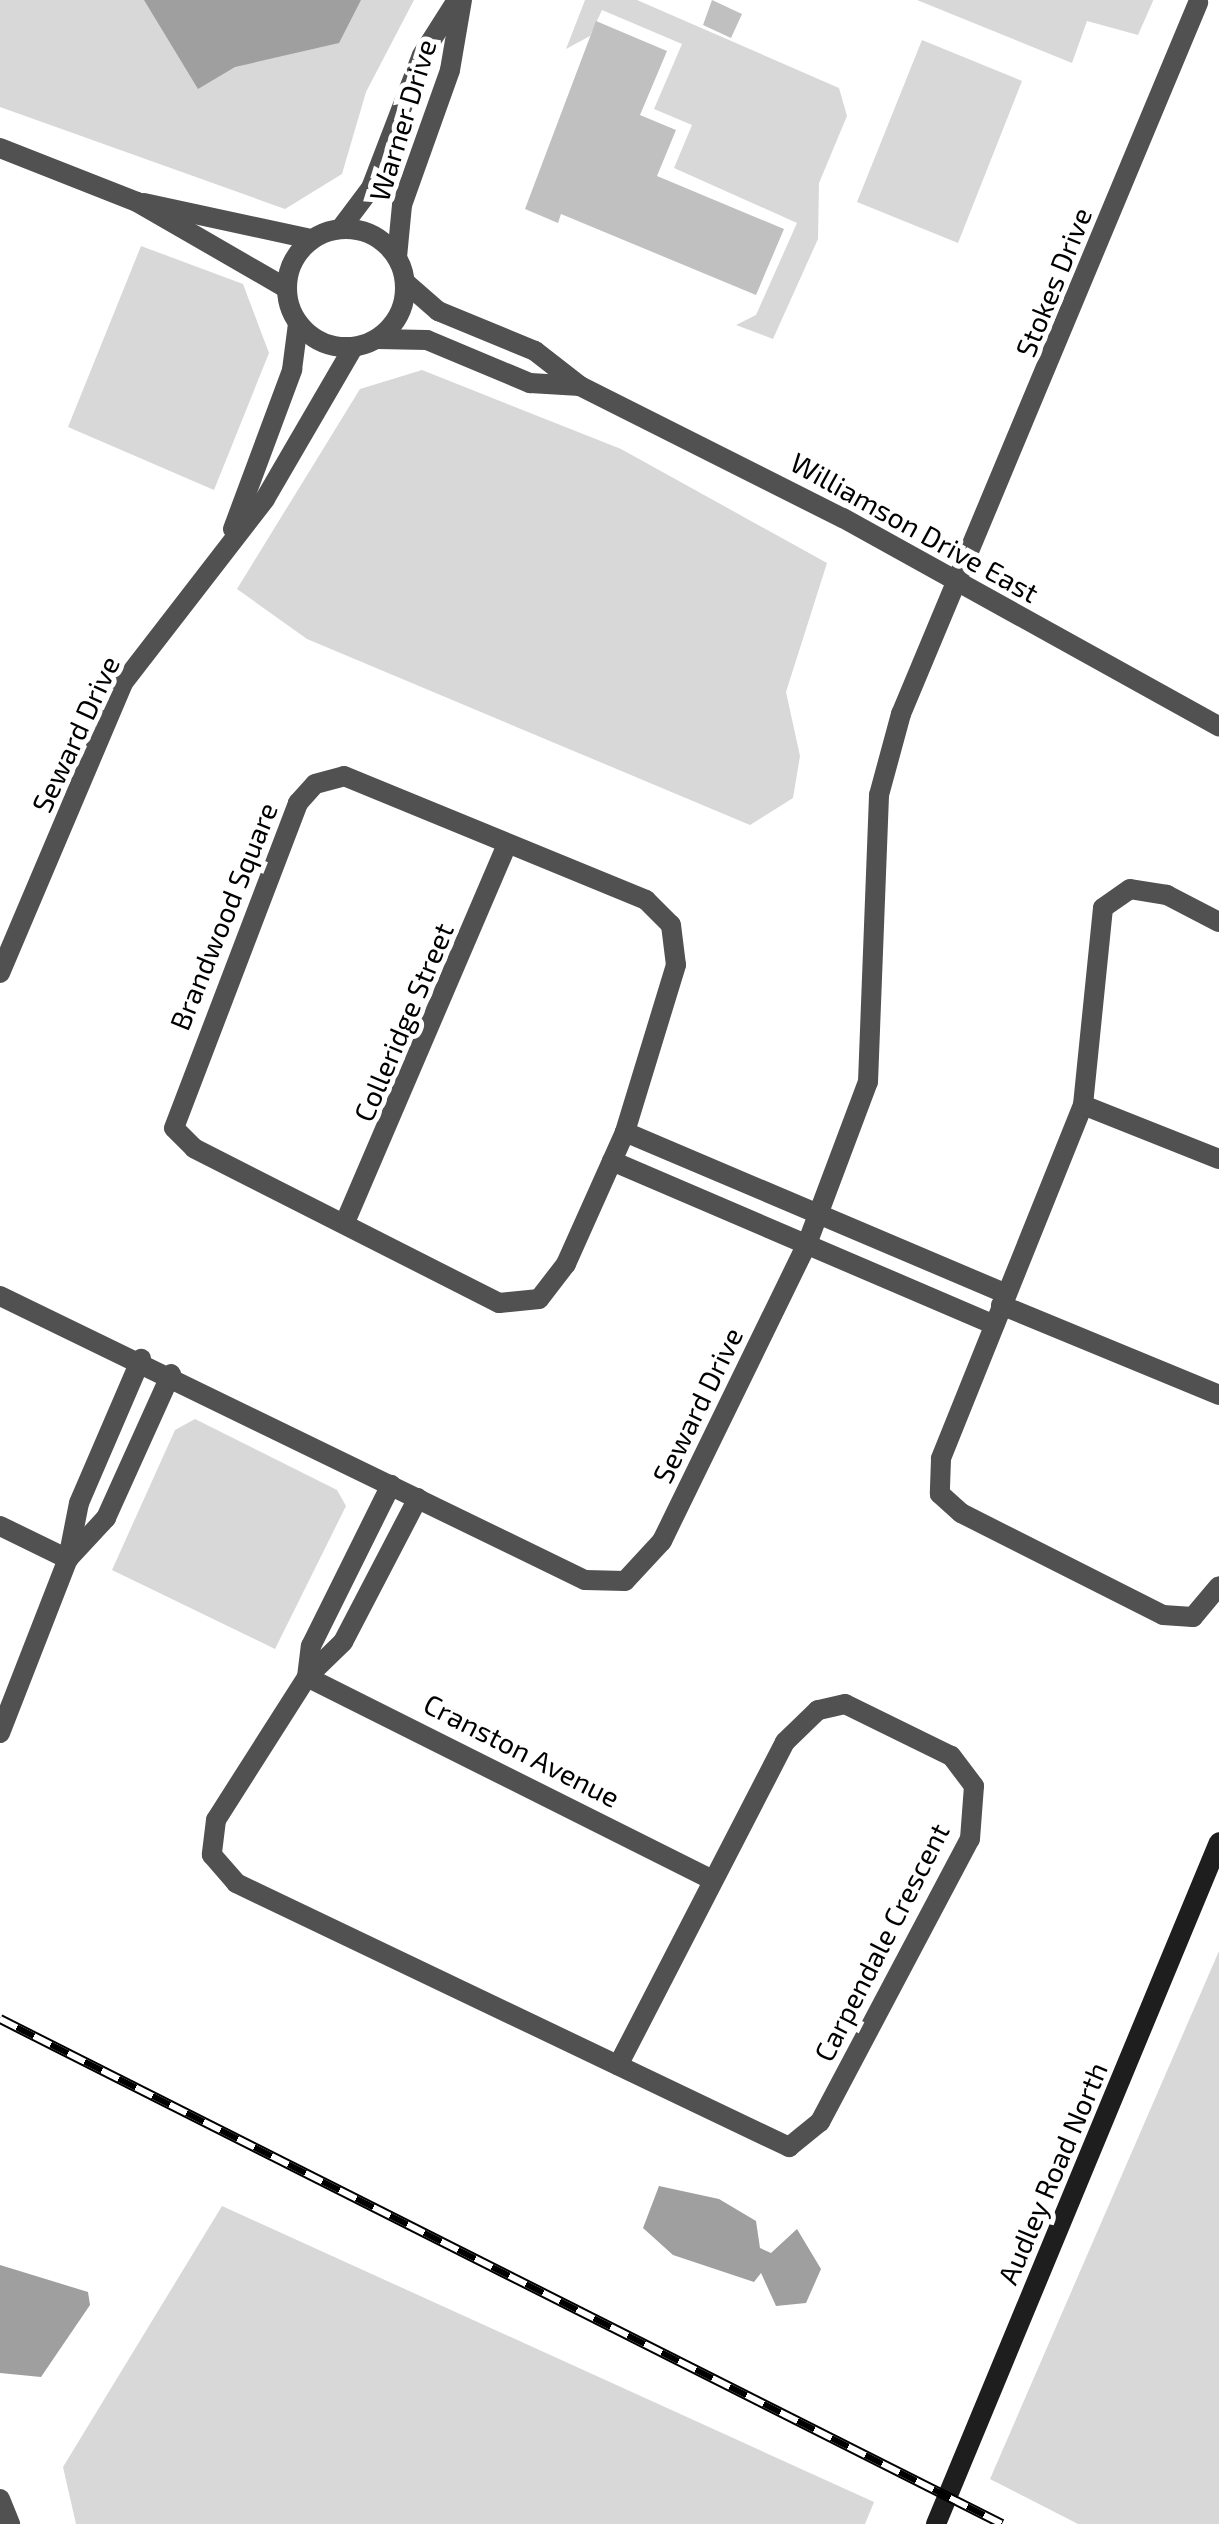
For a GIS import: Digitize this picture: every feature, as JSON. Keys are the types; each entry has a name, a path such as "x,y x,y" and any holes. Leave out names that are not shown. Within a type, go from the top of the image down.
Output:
{"street":[{"name":"Warner Drive","path":"341,228 370,188 422,55 460,0"},
{"name":"Warner Drive","path":"398,257 402,205 450,70 460,0"},
{"path":"1196,1 1219,8"},
{"name":"Stokes Drive","path":"958,581 1196,1"},
{"path":"0,148 137,202 286,288 298,324 322,343 353,348 378,339 400,316 406,284 398,257 374,234 341,228 311,239 137,202"},
{"path":"286,288 311,239"},
{"name":"Williamson Drive East","path":"406,284 438,311 534,351 580,386 958,581 1219,726"},
{"name":"Seward Drive","path":"231,536 292,370 298,324"},
{"name":"Williamson Drive East","path":"378,339 427,340 530,383 580,386"},
{"name":"Seward Drive","path":"0,973 123,683 231,536 265,499 353,348"},
{"name":"Seward Drive","path":"0,1296 141,1359 585,1580 625,1580 662,1541 807,1244 868,1082 878,796 901,714 958,581"},
{"name":"Brandwood Square","path":"344,776 646,900 671,924 676,965 625,1132 566,1264 538,1298 499,1302 346,1220 194,1148 174,1128 298,803 315,784 344,776"},
{"name":"Colleridge Street","path":"346,1220 508,846"},
{"path":"1219,922 1168,895 1130,888 1103,908 1083,1106 941,1459 940,1494 961,1513 1163,1615 1193,1617 1219,1586"},
{"path":"1083,1106 1219,1159"},
{"path":"625,1132 817,1214 1001,1308"},
{"path":"612,1161 807,1244 1001,1308 1219,1395"},
{"path":"0,1733 68,1559 78,1503 141,1359"},
{"path":"68,1559 106,1518 171,1374"},
{"name":"Carpendale Crescent","path":"307,1678 311,1646 391,1485"},
{"name":"Carpendale Crescent","path":"418,1498 342,1642 307,1678 216,1820 212,1854 236,1883 789,2147 820,2122 970,1840 974,1786 952,1756 845,1704 818,1710 784,1742 709,1878 618,2065"},
{"path":"0,1526 68,1559"},
{"name":"Cranston Avenue","path":"307,1678 709,1878"},
{"name":"Audley Road North","path":"936,2524 1219,1842"},
{"path":"0,2499 10,2524"}],"shaded area":[{"path":"0,0 414,0 366,92 342,174 285,209 0,107"},
{"path":"144,0 361,0 339,43 235,67 198,89"},
{"path":"585,0 637,0 839,88 847,116 819,183 818,239 773,339 736,325 756,315 797,223 674,168 692,125 654,109 682,44 602,10 590,36 566,49"},
{"path":"917,0 1153,1 1138,35 1087,21 1072,63"},
{"path":"922,40 1022,81 958,243 857,202"},
{"path":"141,246 243,284 269,353 214,490 68,427"},
{"path":"422,370 621,449 827,563 786,692 800,756 793,798 750,825 307,639 237,589 360,389"},
{"path":"195,1419 337,1490 346,1506 275,1649 112,1570 175,1430"},
{"path":"1219,1951 1219,2524 1078,2524 990,2479"},
{"path":"659,2186 719,2199 756,2221 760,2248 771,2253 797,2229 821,2269 806,2303 776,2306 761,2273 754,2282 673,2255 643,2228"},
{"path":"222,2206 874,2502 865,2524 76,2524 63,2467"},
{"path":"0,2265 88,2292 90,2305 41,2377 0,2373"}],"building":[{"path":"712,0 742,14 731,38 703,25"},
{"path":"596,21 667,51 640,115 676,130 657,176 784,229 756,295 561,214 558,223 525,209"}],"railway":[{"path":"0,2019 1002,2524"}]}
